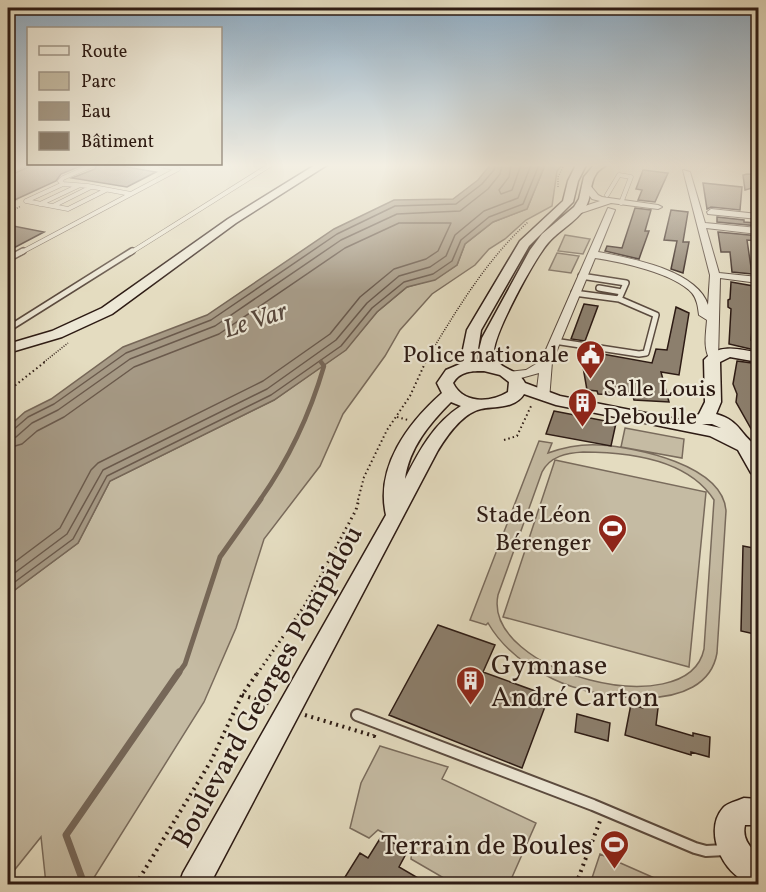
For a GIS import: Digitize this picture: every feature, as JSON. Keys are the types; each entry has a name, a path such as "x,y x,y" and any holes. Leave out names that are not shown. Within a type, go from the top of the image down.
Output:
{"main road":[{"path":"8,349 57,333 107,311 255,207"},
{"path":"467,367 474,330 524,244 563,207"},
{"path":"579,207 540,244 494,329 486,349 489,362 513,386 550,398 663,421 733,427 752,451 759,469"},
{"path":"711,425 712,360 721,355 759,357"},
{"path":"494,368 467,367 451,373 445,383 450,394 466,402 477,404 495,404 513,386"},
{"name":"Boulevard Georges Pompidou","path":"394,518 398,466 410,441 434,409 450,394"},
{"name":"Boulevard Georges Pompidou","path":"194,885 394,518 424,458 443,429 460,412 477,404"},
{"path":"711,425 752,451"},
{"path":"759,812 744,812 731,822 728,839 732,849 743,863 759,873"}],"street":[{"path":"573,213 590,207"},
{"path":"696,207 715,275 711,348 721,355"},
{"path":"550,398 543,390 546,362 611,210"},
{"path":"711,212 759,217"},
{"path":"702,225 759,231"},
{"path":"591,254 626,260 688,284 704,304 704,315 714,319"},
{"path":"715,275 759,280"},
{"path":"513,386 540,369 546,362"}],"lane":[{"path":"56,207 68,209 73,207"},
{"path":"8,259 107,207"},
{"path":"8,329 203,207"},
{"path":"581,276 626,283 619,299"},
{"path":"599,288 622,292"},
{"path":"554,341 639,354 646,353 656,315 619,299 574,293"},
{"path":"357,715 621,816 695,848 706,851 732,849"}],"path":[{"path":"136,885 211,761 242,695 306,605 356,510 364,477 387,430 410,396 418,374 492,259 517,232"},
{"path":"8,391 64,346"},
{"path":"504,440 517,436 531,404 553,405 550,398"},
{"path":"242,695 374,736 380,724"},
{"path":"576,885 604,810"}],"green space":[{"path":"528,207 551,207 526,220 505,239 489,249 475,265 432,294 400,330 385,356 343,414 320,466 264,539 236,628 204,702 90,884 46,884 41,837 8,878 8,595 78,543 110,481 274,400 345,350 377,312 407,287 435,279 457,265 465,244 493,222"},
{"path":"565,235 590,239 583,254 558,251"},
{"path":"557,253 579,256 571,273 549,270"},
{"path":"625,428 684,439 682,458 621,447"},
{"name":"Stade Léon Bérenger","path":"539,441 552,443 548,453 574,446 593,445 655,455 694,470 710,482 721,495 726,511 717,653 709,673 693,687 672,695 647,698 621,697 572,687 553,679 525,662 508,649 488,623 486,625 470,620","holes":["577,452 637,456 673,467 689,475 703,486 714,500 704,649 690,672 663,684 628,686 589,680 552,666 521,647 502,623 498,595 542,472 559,456"]},
{"name":"Stade Léon Bérenger","path":"555,460 706,492 689,667 503,617"},
{"path":"380,746 448,767 442,779 536,823 509,884 454,884 411,859 412,848 378,830 369,838 350,828 361,783"},
{"name":"Terrain de Boules","path":"600,854 668,884 590,884"}],"water":[{"name":"Le Var","path":"380,207 528,207 493,222 465,244 457,265 435,280 407,287 377,312 346,350 274,400 110,481 78,543 8,595 8,427 25,412 51,399 123,347 207,315 334,229"}],"building":[{"path":"707,207 740,207 740,210 711,207 707,209"},
{"path":"635,208 651,210 645,231 649,231 639,259 605,251 607,246 622,248"},
{"path":"671,210 688,212 683,242 689,242 683,273 671,269 677,241 664,240"},
{"path":"717,217 744,220 744,222 756,223 759,226 717,222"},
{"path":"8,225 44,232 8,251"},
{"path":"718,232 759,236 759,241 747,240 752,274 732,272 730,252 721,252"},
{"path":"731,282 759,287 759,313 754,312 751,340 759,341 759,351 729,344 731,309 728,307 728,300 730,299"},
{"path":"584,304 598,306 585,341 571,339"},
{"path":"676,307 689,313 679,375 661,372 669,402 634,400 633,396 598,394 597,391 587,390 580,350 652,363 656,349 667,350"},
{"path":"737,361 759,364 759,443 736,402 737,394 733,384"},
{"name":"Salle Louis Deboulle","path":"554,411 616,423 611,446 546,434"},
{"path":"743,546 759,549 759,635 741,631"},
{"name":"Gymnase André Carton","path":"438,625 495,645 483,672 549,696 522,768 389,715"},
{"path":"631,704 643,708 644,704 658,708 656,725 693,736 693,733 710,737 709,757 691,752 691,755 625,735"},
{"path":"577,714 610,723 608,741 575,732"},
{"path":"381,837 408,850 399,867 430,885 356,885 345,877 360,853 368,858"}],"waterway":[{"path":"260,500 280,469 305,419 324,366 321,362"},
{"path":"178,674 185,664 220,557 261,499"},
{"path":"84,884 66,835 179,672"}],"place":[{"name":"Police nationale","path":"590,380"},
{"name":"Salle Louis Deboulle","path":"582,428"},
{"name":"Stade Léon Bérenger","path":"612,554"},
{"name":"Gymnase André Carton","path":"470,706"},
{"name":"Terrain de Boules","path":"614,870"}]}
